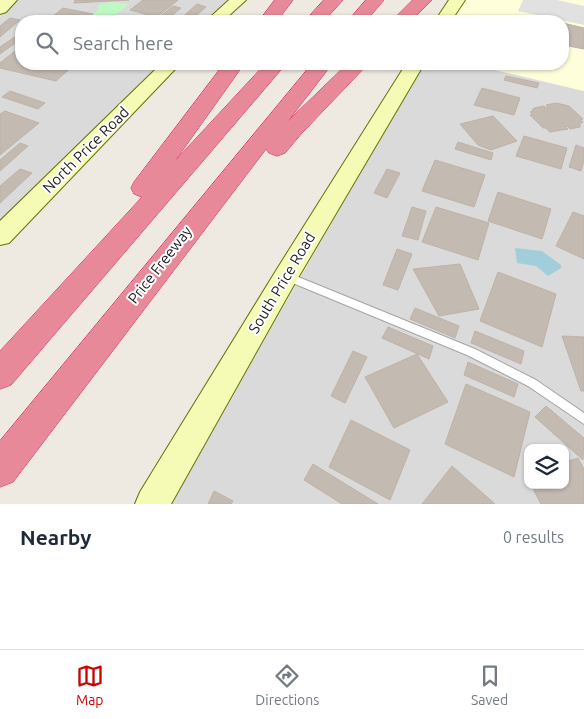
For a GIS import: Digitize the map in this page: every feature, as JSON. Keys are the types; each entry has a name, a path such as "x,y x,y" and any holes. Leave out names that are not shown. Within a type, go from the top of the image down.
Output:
{"highway":[{"path":"273,15 284,0"},
{"path":"320,15 334,0"},
{"path":"362,15 376,0"},
{"path":"407,15 423,0"},
{"path":"4,369 156,172 230,70"},
{"path":"4,369 271,70"},
{"name":"Price Freeway","path":"0,469 188,230 317,70"},
{"path":"31,429 294,128 352,70"}],"main road":[{"path":"0,9 9,0"},
{"path":"221,15 238,0"},
{"path":"447,15 457,0"},
{"name":"North Price Road","path":"0,236 165,70"},
{"name":"South Price Road","path":"152,504 286,276 411,70"}],"lane":[{"path":"286,276 471,352 532,383 584,419"}],"shaded area":[{"path":"18,0 230,0 213,15 15,15 15,70 157,70 0,225 0,17"},
{"path":"465,0 584,0 584,91 495,70 569,70 569,15 455,15"},
{"path":"523,0 557,0 584,6 584,25 569,22 569,15 537,15 518,11"},
{"path":"421,70 495,70 584,91 584,504 169,504"}],"green space":[{"path":"111,2 129,4 115,15 93,15 99,5"}],"water":[{"path":"515,248 542,251 561,265 561,268 548,276 536,266 517,263"}],"building":[{"path":"75,0 129,0 74,3"},
{"path":"143,0 178,0 159,15 149,15 130,10"},
{"path":"197,4 206,7 197,15 185,15"},
{"path":"173,6 181,8 172,15 162,15"},
{"path":"63,8 93,14 92,15 54,15"},
{"path":"10,18 15,19 15,24 0,37 0,26"},
{"path":"569,24 584,28 584,49 569,46"},
{"path":"15,37 15,43 0,54 0,47"},
{"path":"15,51 15,70 68,70 56,81 0,68 0,63"},
{"path":"506,76 539,83 537,88 504,80"},
{"path":"482,88 520,98 514,115 474,105"},
{"path":"10,91 45,103 38,109 2,97"},
{"path":"556,103 569,106 583,119 580,120 583,122 580,123 580,127 570,129 567,126 565,127 568,129 550,132 530,115 533,114 530,112 534,108 544,106 548,108 546,105"},
{"path":"5,111 39,123 0,155 0,114"},
{"path":"493,116 517,141 491,150 478,145 460,124"},
{"path":"524,136 567,148 561,169 516,156"},
{"path":"458,142 493,153 491,160 455,149"},
{"path":"20,143 28,146 0,171 0,160"},
{"path":"576,145 584,148 584,161 581,171 569,167"},
{"path":"435,160 485,175 474,207 422,191"},
{"path":"20,169 32,173 0,203 0,186"},
{"path":"387,169 400,173 387,198 374,193"},
{"path":"498,192 551,209 542,239 488,221"},
{"path":"412,207 426,211 418,240 402,236"},
{"path":"436,207 489,223 478,260 422,242"},
{"path":"573,212 584,216 584,259 556,246"},
{"path":"397,249 412,254 398,290 383,285"},
{"path":"460,264 479,309 439,316 413,269"},
{"path":"498,272 556,294 542,347 480,321"},
{"path":"415,308 459,326 455,338 410,319"},
{"path":"388,327 433,346 429,359 382,338"},
{"path":"475,331 524,351 521,364 471,343"},
{"path":"562,336 584,337 584,391 581,391"},
{"path":"353,351 367,357 345,403 331,396"},
{"path":"417,354 448,402 394,428 365,377"},
{"path":"468,362 518,384 514,397 464,375"},
{"path":"466,384 530,412 514,477 445,444"},
{"path":"546,406 584,438 583,460 569,447 569,444 565,444 535,417"},
{"path":"351,420 410,450 390,500 329,467"},
{"path":"578,458 584,469 584,504 541,504 533,489 569,489 569,461"},
{"path":"313,464 378,504 342,504 304,480"},
{"path":"452,466 495,504 422,504"},
{"path":"214,491 233,501 231,504 208,504"}]}
